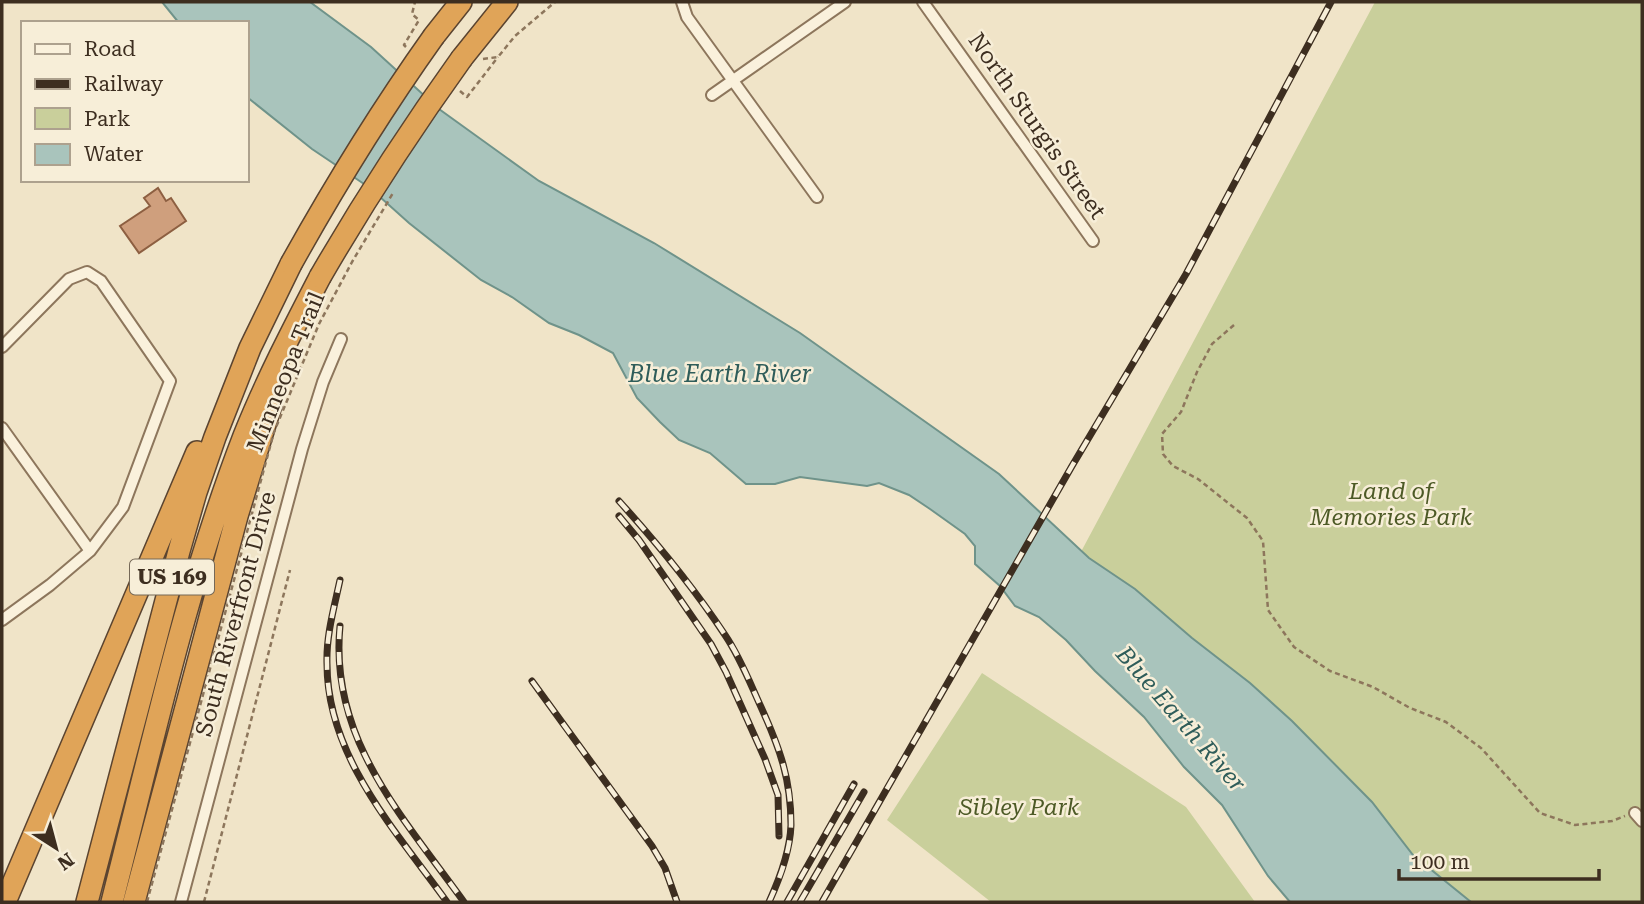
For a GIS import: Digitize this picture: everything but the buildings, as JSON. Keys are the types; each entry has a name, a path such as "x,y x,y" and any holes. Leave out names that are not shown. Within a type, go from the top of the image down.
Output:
{"highway":[{"name":"US 169","path":"87,902 179,551 215,437 250,348 291,264 338,180 388,101 461,2"},
{"name":"US 169","path":"112,902 194,586 245,435 298,319 366,199 415,123 472,59 508,2"},
{"path":"134,902 237,516 298,319"},
{"path":"5,902 201,441 250,348"}],"street":[{"path":"682,2 687,17 817,197"},
{"path":"712,95 845,2"},
{"name":"North Sturgis Street","path":"923,2 1093,241"},
{"path":"2,347 69,278 87,272 101,281 170,381 123,507 90,551 2,620"},
{"name":"South Riverfront Drive","path":"181,902 302,449 323,382 341,339"},
{"path":"2,428 90,551"}],"path":[{"path":"404,45 419,20 412,14 415,2"},
{"path":"467,97 515,36 555,2"},
{"path":"472,59 498,57"},
{"path":"459,93 467,82"},
{"name":"Minneopa Trail","path":"147,902 274,432 319,324 393,193"},
{"path":"1234,325 1212,344 1181,412 1162,434 1163,454 1173,466 1198,479 1247,518 1263,541 1268,610 1294,647 1330,671 1373,687 1410,708 1446,722 1481,748 1540,813 1575,825 1638,817"},
{"path":"204,902 290,570"}],"green space":[{"name":"Land of Memories Park","path":"1375,2 1642,2 1642,902 1467,902 1075,563"},
{"name":"Sibley Park","path":"982,673 1186,807 1255,902 991,902 887,820"}],"water":[{"name":"Blue Earth River","path":"162,2 310,2 371,47 439,109 539,181 654,243 800,333 999,474 1089,558 1135,589 1250,683 1292,721 1372,802 1413,855 1471,902 1290,902 1268,876 1222,805 1184,767 1144,717 1066,640 1039,617 1015,606 1000,586 975,564 975,546 965,534 909,495 879,483 867,486 800,477 775,484 746,484 710,453 679,440 660,422 637,398 613,353 549,323 512,297 481,280 370,188 312,149 248,98 248,21 177,21"}],"railway":[{"path":"822,902 1072,466 1186,274 1331,2"},
{"path":"619,501 675,566 725,635 774,737 787,779 791,825 784,865 769,902"},
{"path":"619,516 639,540 711,644 726,672 778,795 779,836"},
{"path":"340,580 327,654 330,698 339,730 368,791 447,902"},
{"path":"340,626 340,667 346,705 358,741 395,807 464,902"},
{"path":"532,681 652,846 665,868 677,902"},
{"path":"787,902 854,784"},
{"path":"800,902 864,792"}]}
